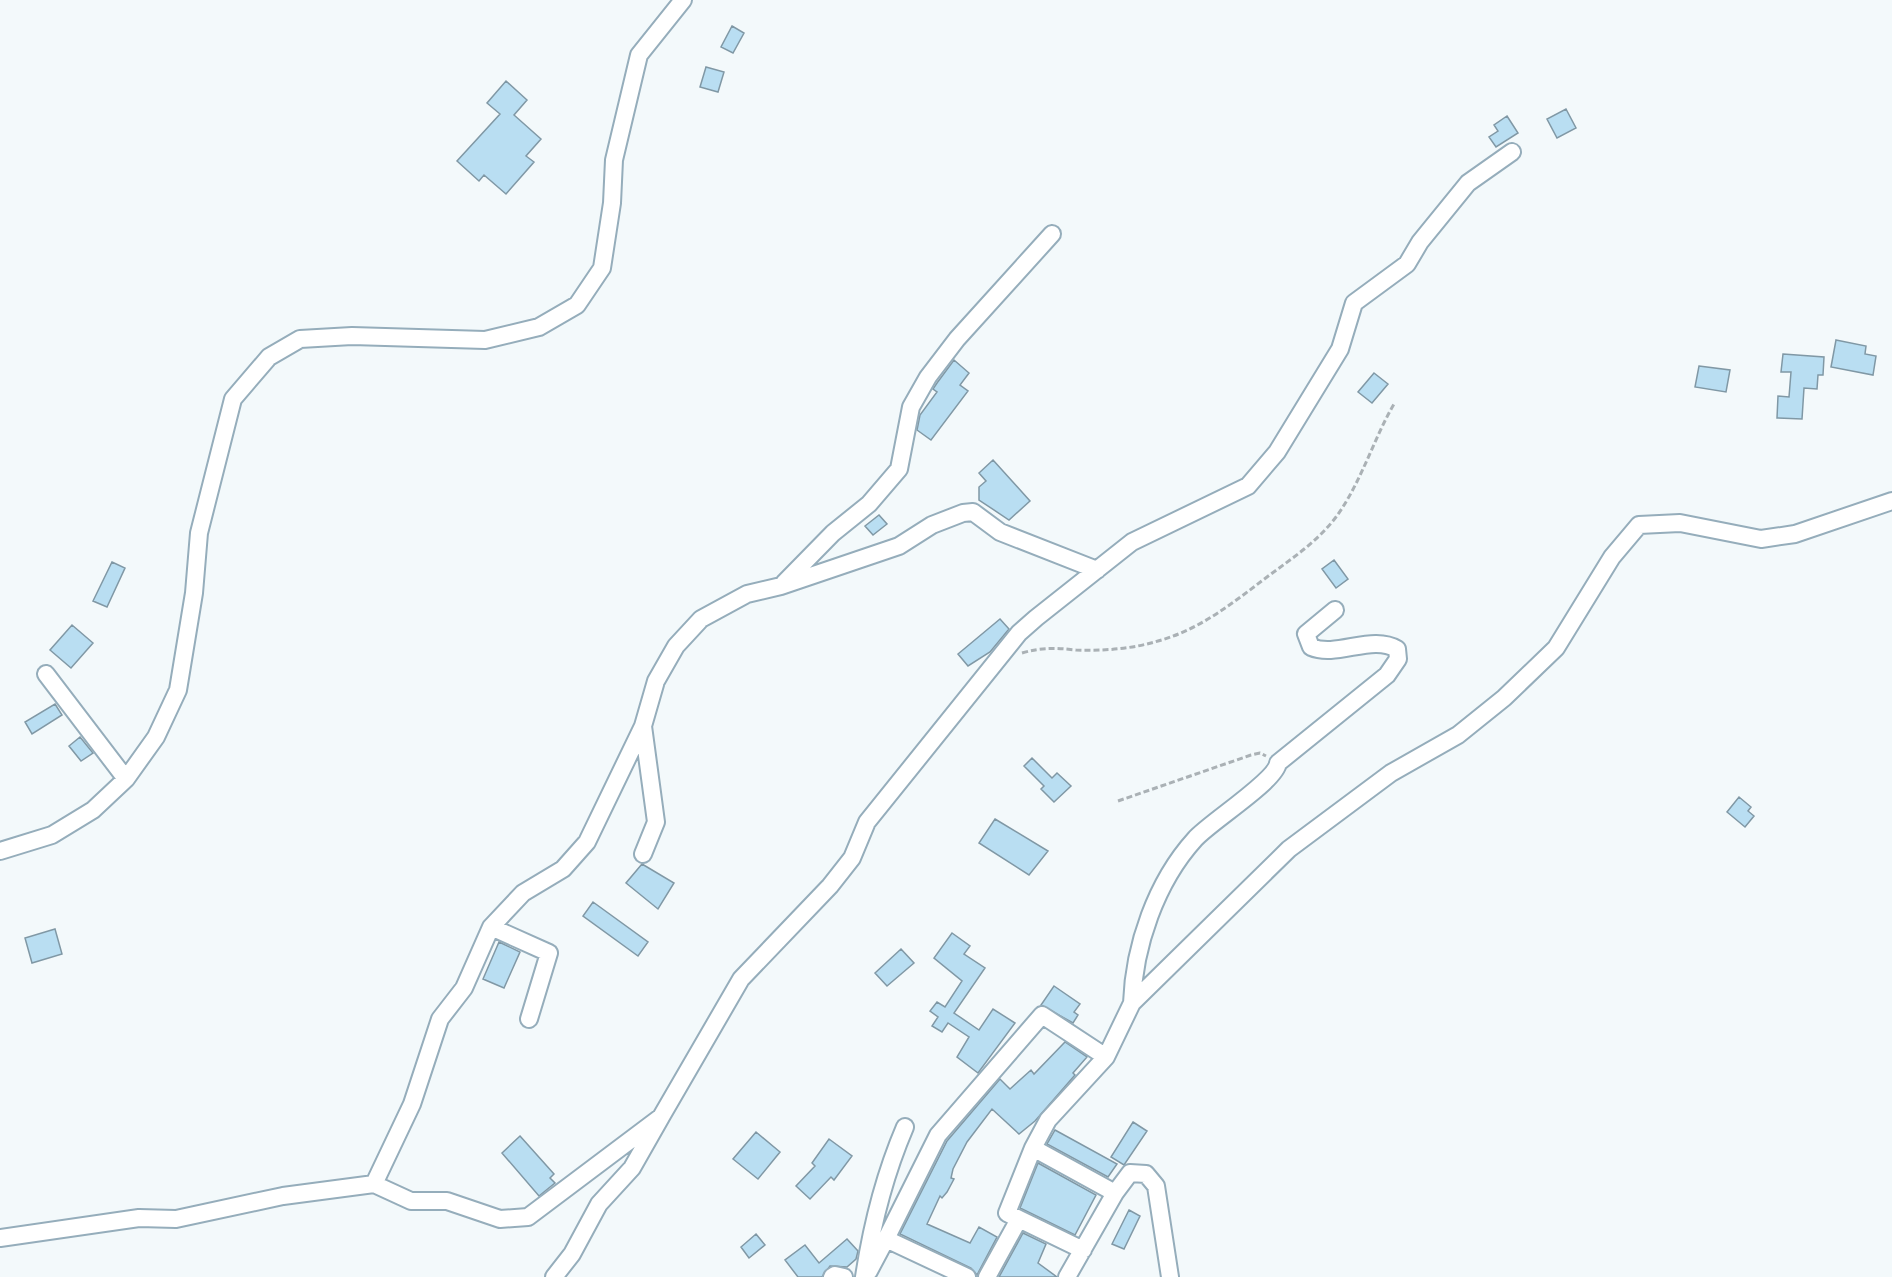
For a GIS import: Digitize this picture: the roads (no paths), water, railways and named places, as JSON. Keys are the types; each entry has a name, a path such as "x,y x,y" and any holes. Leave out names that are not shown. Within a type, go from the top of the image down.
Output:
{"street":[{"path":"0,851 52,835 93,810 126,779 156,737 178,690 194,593 199,533 233,399 269,357 300,339 352,336 485,340 539,327 577,304 602,268 612,203 614,160 639,55 683,0"},
{"path":"554,1277 572,1254 599,1204 632,1168 741,979 830,886 852,858 867,822 1019,633 1132,542 1248,486 1277,452 1340,349 1354,303 1407,264 1420,243 1468,183 1512,152"},
{"path":"781,586 833,533 869,504 899,469 911,407 928,377 957,339 1052,234"},
{"path":"1083,1250 1007,1213 1033,1148 1048,1120 1106,1057 1132,1003 1289,849 1391,773 1458,735 1504,698 1556,648 1612,557 1639,525 1680,523 1761,539 1795,534 1892,501"},
{"path":"374,1184 412,1104 440,1019 464,988 491,927 523,893 563,869 587,842 643,726 656,681 676,646 701,619 747,594 781,586 899,546 932,525 963,513 973,512 1000,532 1097,570"},
{"path":"1132,1003 1133,970 1144,927 1177,863 1195,839 1264,783 1277,770 1278,763 1387,675 1398,659 1397,649 1387,645 1332,649 1311,647 1306,634 1335,610"},
{"path":"46,674 126,779"},
{"path":"643,726 656,822 643,854"},
{"path":"491,927 549,953 529,1019"},
{"path":"865,1277 938,1135 1042,1015 1106,1057"},
{"path":"0,1238 139,1218 176,1220 283,1196 374,1184 411,1201 447,1201 500,1219 528,1217 661,1117"},
{"path":"865,1277 886,1170 905,1127"},
{"path":"1033,1148 1115,1193"},
{"path":"1067,1277 1115,1193 1130,1173 1146,1174 1156,1186 1170,1277"},
{"path":"987,1277 1019,1219"},
{"path":"886,1239 967,1277"},
{"path":"832,1277 844,1277"}]}
